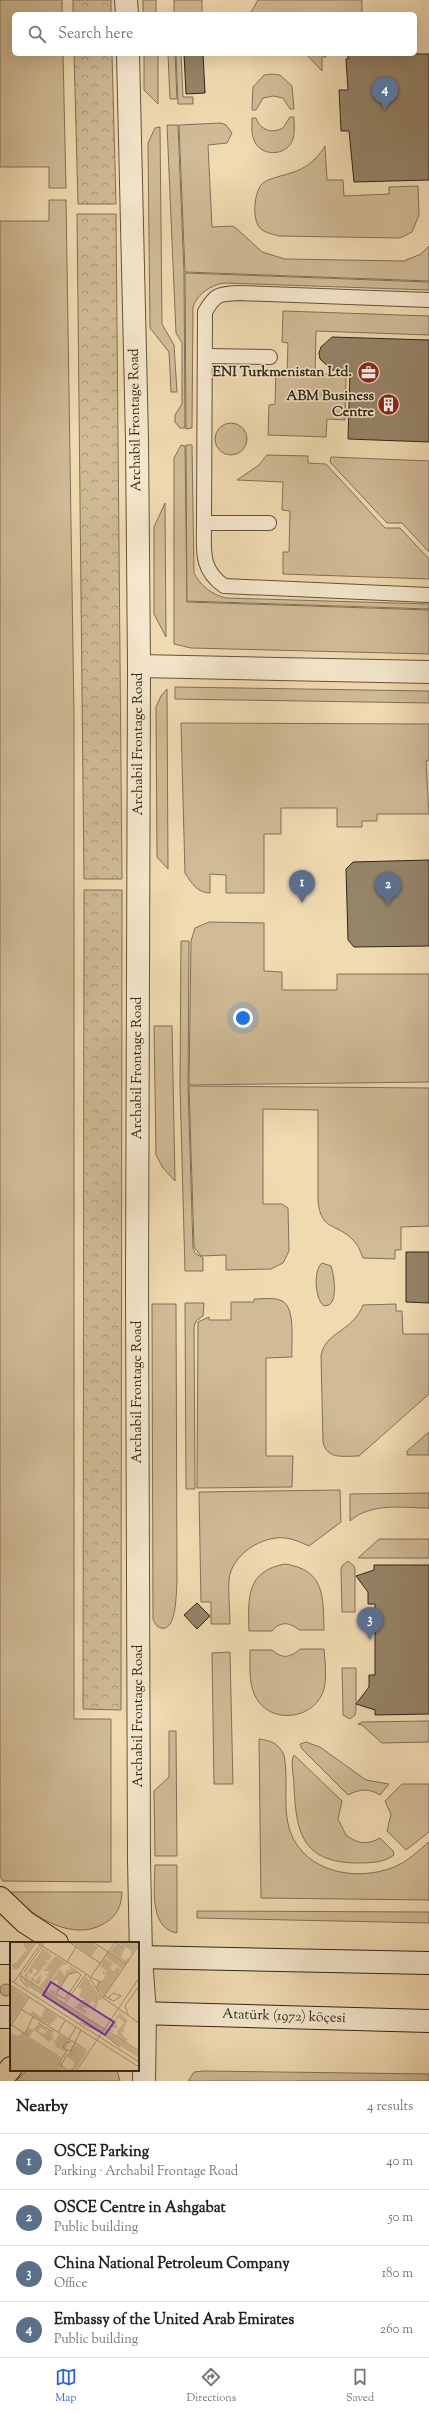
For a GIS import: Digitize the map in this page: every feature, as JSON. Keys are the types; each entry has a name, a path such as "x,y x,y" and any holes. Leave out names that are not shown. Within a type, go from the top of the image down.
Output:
{"main road":[{"path":"0,1898 25,1922 55,1942"},
{"path":"0,2081 10,2069"}],"street":[{"path":"126,0 127,12"},
{"name":"Archabil Frontage Road","path":"128,56 137,438 139,666 137,1287 140,1957 144,2081"},
{"path":"139,666 429,672"},
{"path":"140,1957 429,1963"},
{"name":"Atatürk (1972) köçesi","path":"142,2013 429,2021"}],"lane":[{"path":"429,300 223,294 213,299 205,312 204,523 207,566 213,578 224,586 429,594"},
{"path":"205,356 270,357"},
{"path":"204,523 269,524"}],"green space":[{"path":"0,0 62,0 62,12 12,12 12,56 63,56 66,188 49,188 49,167 0,167"},
{"path":"73,0 111,0 111,12 73,12"},
{"path":"143,0 156,0 156,12 143,12"},
{"path":"174,0 202,0 202,12 174,12"},
{"path":"258,0 362,0 362,12 251,12"},
{"path":"74,56 112,56 116,204 78,204"},
{"path":"144,56 158,56 158,104 144,90"},
{"path":"168,56 175,56 177,99 170,99"},
{"path":"176,56 181,56 183,97 193,97 193,104 178,104"},
{"path":"308,56 326,56 322,57 322,71"},
{"path":"264,75 280,75 292,86 294,109 290,109 283,98 273,96 263,98 256,110 252,110 253,87"},
{"path":"290,117 294,117 294,136 290,145 280,152 274,153 262,150 257,146 252,135 252,118 256,118 263,128 275,131 283,128"},
{"path":"221,123 226,125 232,133 227,143 208,145 212,227 232,226 262,252 285,259 404,261 421,254 429,246 429,281 185,272 179,125"},
{"path":"167,125 178,125 184,273 185,428 180,428 175,422 175,415 182,404 182,343 176,333"},
{"path":"160,127 162,324 174,345 177,392 171,392 169,352 150,328 148,143 155,128"},
{"path":"325,146 327,180 343,180 344,196 389,194 389,187 418,186 419,215 412,232 400,238 279,236 263,231 259,227 255,217 256,198 260,187 267,180 294,172 311,163"},
{"path":"49,200 66,200 74,715 74,1719 111,1719 111,1882 3,1881 0,1876 0,221 49,221"},
{"path":"77,214 116,214 122,879 84,879"},
{"path":"185,273 429,282 429,290 224,283 210,288 201,294 193,307 192,428 186,429"},
{"path":"283,311 429,316 429,335 316,331 315,374 346,375 345,420 327,419 326,437 268,435 269,405 275,404 276,373 287,373 288,343 282,342"},
{"path":"228,423 234,423 244,430 247,439 246,445 240,452 234,455 228,455 218,448 215,442 215,436 222,426"},
{"path":"181,445 185,446 187,602 429,610 429,654 191,648 174,644 174,458"},
{"path":"186,445 192,445 194,573 203,585 211,592 226,598 429,604 429,609 187,601"},
{"path":"267,455 308,456 308,463 326,464 385,528 400,528 429,559 429,579 283,574 283,552 289,552 290,511 282,510 283,482 237,480 259,465"},
{"path":"331,457 429,461 429,552 402,523 387,523 330,462"},
{"path":"165,503 166,637 154,614 154,527"},
{"path":"175,687 429,691 429,703 175,699"},
{"path":"167,689 168,869 157,857 156,707 161,696"},
{"path":"181,723 429,724 429,760 426,761 429,814 377,814 377,821 362,821 362,827 337,827 337,808 281,808 281,834 264,834 264,893 226,893 226,875 210,874 210,893 205,893 195,886 185,873"},
{"path":"84,890 122,890 121,1710 83,1709"},
{"path":"209,922 264,923 264,971 282,972 282,990 337,990 337,974 429,974 429,1082 189,1085 191,941 195,928"},
{"path":"181,941 189,941 188,1086 193,1248 195,1253 203,1258 203,1271 185,1271 180,1086"},
{"path":"154,1026 172,1026 175,1181 163,1168 156,1155"},
{"path":"189,1086 429,1088 429,1226 401,1227 401,1250 395,1250 395,1259 363,1258 354,1241 346,1234 326,1222 320,1211 318,1201 318,1110 263,1109 263,1204 282,1204 288,1208 289,1251 283,1263 271,1269 226,1270 226,1255 201,1256 194,1247"},
{"path":"322,1263 331,1266 334,1287 334,1298 332,1302 329,1305 324,1306 319,1298 316,1285 317,1272"},
{"path":"254,1299 272,1299 282,1301 289,1310 291,1318 292,1357 266,1358 266,1456 293,1456 292,1487 197,1488 198,1322 209,1317 209,1320 231,1320 231,1302 254,1302"},
{"path":"185,1303 204,1303 203,1316 196,1321 194,1327 195,1489 186,1489"},
{"path":"152,1304 176,1304 177,1582 175,1610 170,1624 166,1628 157,1626 153,1619"},
{"path":"396,1304 396,1311 402,1311 403,1334 429,1334 429,1394 359,1456 337,1456 332,1454 325,1448 323,1442 321,1356 324,1348 333,1336 352,1321 363,1305"},
{"path":"429,1432 429,1455 407,1455 407,1451"},
{"path":"340,1490 341,1522 309,1546 286,1538 267,1540 249,1548 235,1562 229,1580 230,1624 211,1624 211,1602 201,1602 199,1492"},
{"path":"429,1493 429,1508 388,1507 368,1511 358,1515 350,1521 350,1494"},
{"path":"379,1539 429,1539 429,1558 358,1558"},
{"path":"348,1561 354,1566 355,1570 355,1612 342,1612 341,1570 342,1566"},
{"path":"285,1564 298,1567 308,1572 315,1579 322,1596 324,1630 299,1630 292,1625 282,1624 272,1631 249,1631 250,1597 256,1580 263,1573 272,1568"},
{"path":"300,1649 324,1649 326,1674 324,1689 320,1699 304,1712 294,1715 274,1713 265,1709 258,1701 251,1683 250,1650 272,1650 279,1655 289,1656"},
{"path":"230,1652 233,1784 214,1784 212,1653"},
{"path":"342,1668 356,1668 356,1710 355,1715 350,1719 343,1715"},
{"path":"429,1721 429,1742 382,1743 362,1725 358,1724 362,1722"},
{"path":"169,1731 176,1731 177,1856 155,1856 154,1791 169,1777"},
{"path":"259,1739 274,1743 284,1755 286,1774 286,1813 290,1831 297,1845 307,1856 320,1865 334,1870 364,1874 399,1865 429,1842 429,1900 261,1898"},
{"path":"306,1742 320,1747 366,1780 389,1784 380,1795 372,1791 364,1790 348,1795 302,1749 300,1744"},
{"path":"294,1755 342,1801 338,1819 346,1835 359,1842 371,1842 380,1838 393,1851 394,1855 386,1860 371,1863 356,1863 338,1861 323,1857 313,1850 305,1841 300,1830 297,1816 292,1765"},
{"path":"402,1784 429,1784 429,1832 406,1850 387,1831 391,1814 385,1801"},
{"path":"155,1865 177,1865 177,1933 168,1929 161,1923 157,1915 154,1894"},
{"path":"11,1892 122,1892 120,1906 113,1917 105,1923 93,1928 80,1930 67,1929 41,1918"},
{"path":"197,1911 429,1912 429,1923 197,1918"},
{"path":"6,1984 10,1986 10,1994 6,1996 2,1994 0,1990 2,1986"},
{"path":"26,2071 117,2071 120,2081 16,2081"},
{"path":"194,2072 429,2074 429,2081 188,2081"}],"building":[{"path":"417,54 429,54 429,180 354,182 349,131 341,131 339,90 348,90 346,59 348,59 348,56 417,56"},
{"path":"184,56 203,56 205,93 186,94"},
{"name":"ABM Business Centre","path":"332,337 429,340 429,442 348,439 350,371 332,370 320,359 319,353 321,347"},
{"path":"429,860 429,946 354,947 348,940 346,869 353,862"},
{"path":"406,1252 429,1252 429,1303 406,1302"},
{"path":"374,1565 429,1565 429,1714 375,1715 375,1710 356,1704 369,1687 369,1675 375,1675 375,1604 368,1604 368,1592 356,1576 374,1570"},
{"path":"197,1603 210,1616 197,1629 184,1615"}],"place":[{"name":"Embassy of the United Arab Emirates","path":"385,110"},
{"name":"ENI Turkmenistan Ltd.","path":"368,373"},
{"name":"ABM Business Centre","path":"389,405"},
{"name":"OSCE Parking","path":"302,903"},
{"name":"OSCE Centre in Ashgabat","path":"388,905"},
{"name":"China National Petroleum Company","path":"370,1640"}]}
